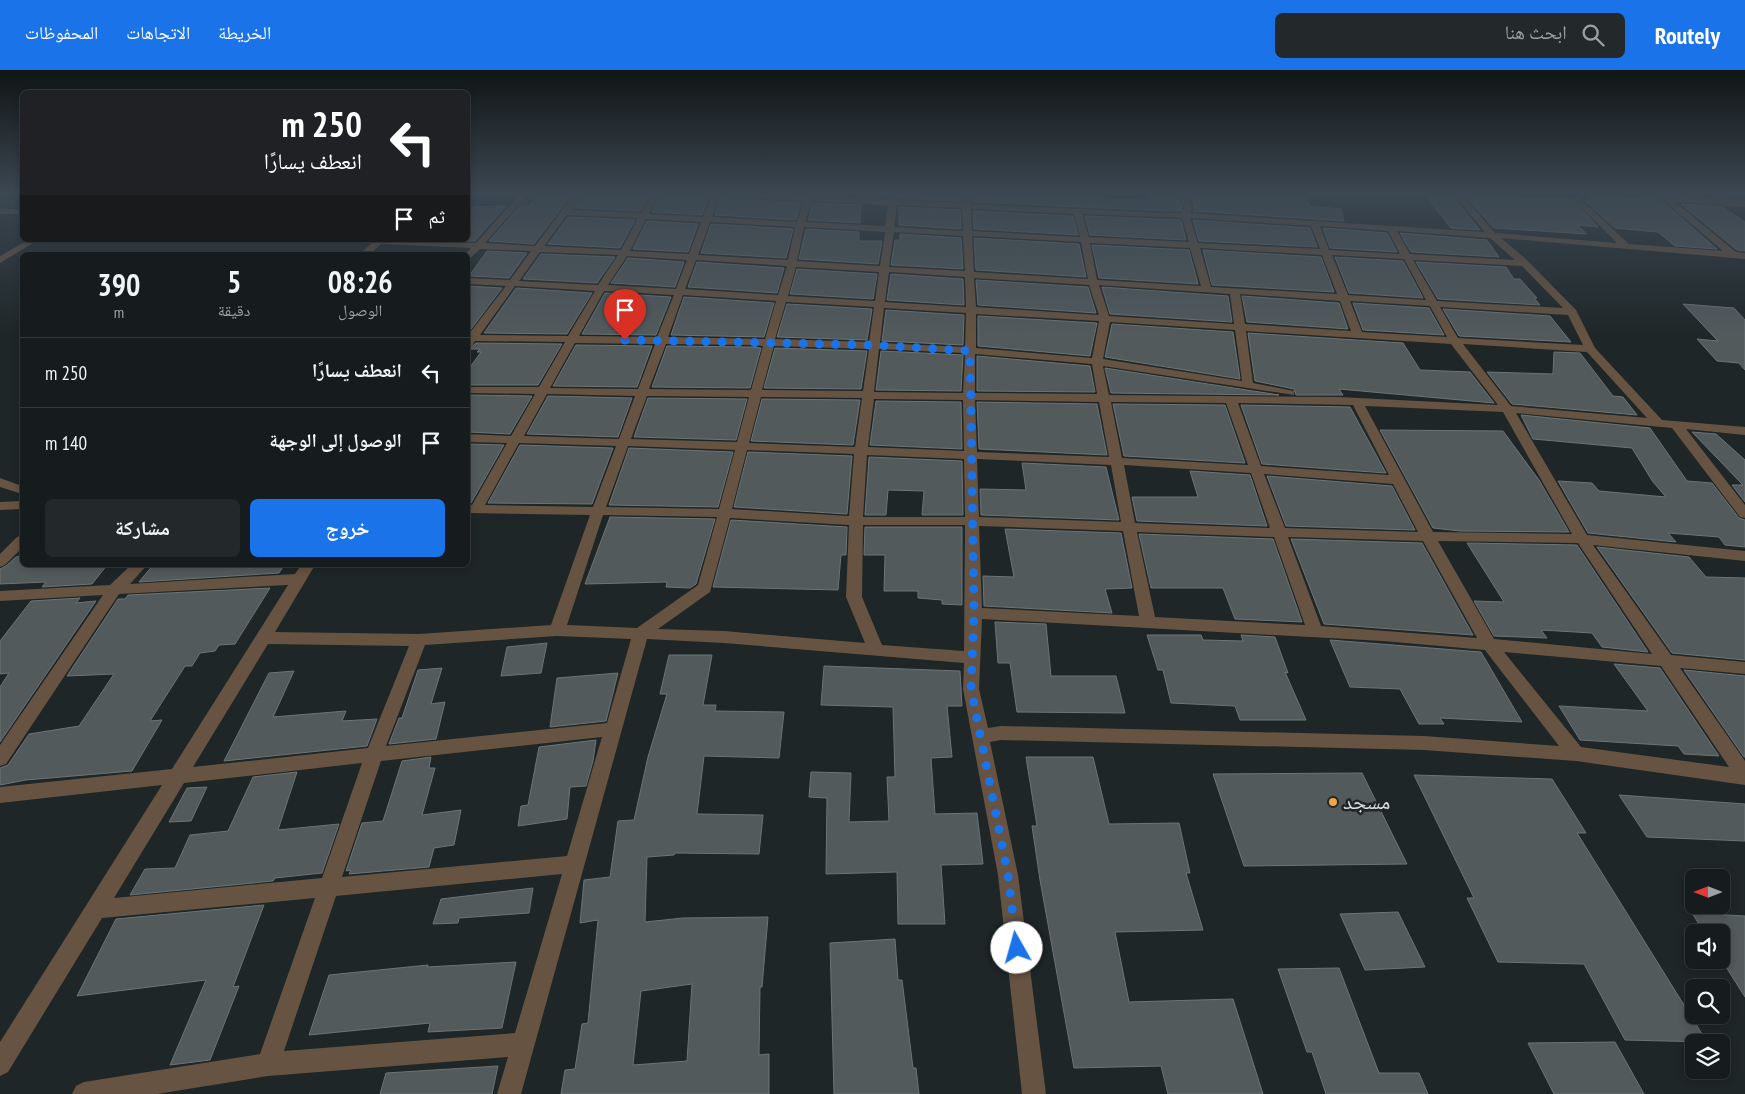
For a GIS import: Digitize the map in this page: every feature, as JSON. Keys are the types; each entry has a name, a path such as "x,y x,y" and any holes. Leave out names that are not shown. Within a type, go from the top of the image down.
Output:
{"street":[{"path":"0,260 31,242"},
{"path":"367,252 378,242"},
{"path":"399,242 692,257 1572,312"},
{"path":"470,255 482,242"},
{"path":"470,339 542,242"},
{"path":"472,509 516,438 601,288 630,242"},
{"path":"557,630 598,511 698,242"},
{"path":"509,1094 641,633 705,588 797,242"},
{"path":"876,650 854,596 856,521 861,450 889,242"},
{"path":"967,242 971,311 969,395 974,614 971,689 1008,875 1034,1094"},
{"path":"1086,242 1093,282 1105,319 1097,363 1148,622"},
{"path":"1154,242 1525,263"},
{"path":"1322,242 1358,334"},
{"path":"1398,242 1454,340 1507,409 1582,539 1745,777"},
{"path":"1500,242 1525,263 1572,312 1590,349 1658,424"},
{"path":"1563,242 1745,256"},
{"path":"1622,242 1628,248"},
{"path":"1717,242 1732,255"},
{"path":"1194,244 1207,289"},
{"path":"470,281 680,292 1590,349"},
{"path":"1235,291 1248,386"},
{"path":"470,340 874,345 1037,355 1157,370 1338,401"},
{"path":"470,390 643,390 1338,401 1507,409 1745,431"},
{"path":"1231,400 1314,631"},
{"path":"1358,402 1428,536 1489,644 1576,754"},
{"path":"1676,425 1745,514"},
{"path":"470,438 861,450 1116,461 1398,480"},
{"path":"0,482 20,489"},
{"path":"0,506 20,505"},
{"path":"472,509 724,514 856,521 972,522 1582,539 1745,556"},
{"path":"0,562 20,542"},
{"path":"0,759 115,589 138,567"},
{"path":"0,596 115,589 304,572"},
{"path":"0,1064 94,908 304,572"},
{"path":"974,614 1314,631 1489,644 1745,668"},
{"path":"264,638 419,640 557,630 724,637 972,658"},
{"path":"268,1064 374,755 419,640"},
{"path":"0,795 614,729"},
{"path":"980,736 1010,734 1424,743 1576,754 1745,777"},
{"path":"94,908 575,864"},
{"path":"84,1094 268,1064 524,1044"}],"building":[{"path":"501,242 536,242 534,244"},
{"path":"550,242 623,242 620,248 548,244"},
{"path":"637,242 692,242 688,252 633,249"},
{"path":"705,242 790,242 786,258 701,253"},
{"path":"803,242 882,242 878,264 799,259"},
{"path":"895,242 961,242 963,269 891,265"},
{"path":"974,242 1079,244 1086,277 976,270"},
{"path":"1214,242 1315,242 1317,247"},
{"path":"1328,242 1392,242 1397,252 1330,248"},
{"path":"1405,242 1488,242 1499,257 1411,252"},
{"path":"1670,242 1709,242 1717,249 1675,246"},
{"path":"1727,242 1745,242 1745,251 1737,250"},
{"path":"1092,245 1189,250 1198,284 1099,278"},
{"path":"1203,250 1321,257 1334,292 1212,285"},
{"path":"487,251 527,253 509,278 470,275"},
{"path":"541,254 615,257 597,283 523,279"},
{"path":"1335,257 1403,261 1423,298 1349,293"},
{"path":"628,258 684,262 675,287 611,283"},
{"path":"697,262 784,268 777,293 688,287"},
{"path":"1416,262 1506,267 1514,279 1520,279 1537,298 1534,298 1540,305 1438,299"},
{"path":"797,269 877,274 873,299 790,294"},
{"path":"891,274 963,279 964,305 887,300"},
{"path":"976,280 1088,287 1096,313 978,305"},
{"path":"470,286 502,288 470,330"},
{"path":"1102,287 1228,296 1232,322 1110,314"},
{"path":"516,288 592,293 567,334 484,333"},
{"path":"605,293 671,297 656,335 582,334"},
{"path":"1242,296 1339,303 1348,329 1247,322"},
{"path":"684,297 774,303 764,337 671,335"},
{"path":"1353,303 1429,308 1444,335 1363,330"},
{"path":"787,304 872,309 867,340 777,337"},
{"path":"1683,304 1734,308 1745,320 1745,370 1739,363 1717,361 1697,339 1718,341"},
{"path":"1443,309 1550,316 1571,342 1459,336"},
{"path":"886,310 964,315 963,345 882,341"},
{"path":"978,316 1097,323 1090,356 978,346"},
{"path":"1112,324 1233,332 1240,379 1105,357"},
{"path":"1248,333 1403,343 1420,370 1470,372 1494,403 1339,389 1343,395 1296,395 1294,389 1255,381"},
{"path":"476,343 562,344 538,385 470,385 470,367 481,352 477,352 480,349 470,348"},
{"path":"576,345 652,346 637,387 553,386"},
{"path":"667,346 761,348 750,388 652,387"},
{"path":"775,348 867,351 861,389 764,388"},
{"path":"881,351 963,355 961,391 876,390"},
{"path":"1554,352 1580,353 1613,396 1623,397 1637,415 1512,404 1487,372 1553,374"},
{"path":"977,356 1090,366 1095,392 977,391"},
{"path":"1105,368 1279,395 1111,393"},
{"path":"470,395 532,396 510,434 470,432"},
{"path":"548,396 632,398 618,437 527,434"},
{"path":"648,398 747,399 736,440 634,437"},
{"path":"762,399 860,400 853,445 751,441"},
{"path":"876,401 961,402 962,449 870,445"},
{"path":"977,402 1097,404 1107,455 979,449"},
{"path":"1113,404 1225,405 1245,463 1124,456"},
{"path":"1241,405 1350,407 1386,473 1262,464"},
{"path":"1521,415 1650,428 1687,481 1712,483 1739,518 1745,520 1745,547 1725,545 1719,537 1668,533 1676,542 1588,533 1558,481 1592,483 1599,491 1666,497 1653,482 1632,448 1533,439"},
{"path":"1380,430 1503,431 1539,480 1569,532 1460,531 1433,528"},
{"path":"1692,432 1716,434 1745,460 1745,502 1732,485 1743,485"},
{"path":"470,444 504,445 471,503"},
{"path":"520,445 613,448 592,504 488,503"},
{"path":"629,448 733,452 718,507 609,505"},
{"path":"748,452 852,456 847,514 734,507"},
{"path":"869,457 962,461 963,515 922,515 924,491 888,490 886,515 865,515"},
{"path":"1022,463 1106,467 1119,520 981,515 980,489 1026,490"},
{"path":"1190,471 1250,475 1267,526 1137,521 1132,497 1198,497"},
{"path":"1267,476 1392,486 1415,530 1286,526"},
{"path":"610,517 715,519 696,584 690,588 666,587 667,582 585,584"},
{"path":"731,520 847,527 846,555 841,555 838,590 713,587"},
{"path":"865,527 962,527 962,605 942,604 942,600 918,598 918,591 884,591 885,555 864,555"},
{"path":"1005,529 1121,533 1132,588 1105,589 1112,613 984,606 983,576 1014,577"},
{"path":"1139,534 1273,539 1302,622 1235,619 1223,588 1151,588"},
{"path":"1291,539 1422,543 1473,635 1324,624"},
{"path":"1467,543 1577,545 1648,652 1602,647 1592,633 1541,630 1547,638 1494,636 1474,601 1504,602"},
{"path":"1597,547 1689,557 1706,577 1745,578 1745,660 1672,653"},
{"path":"20,556 20,567 105,567 92,584 42,587 46,582 0,584 0,569 16,557"},
{"path":"151,567 283,567 279,573 139,582"},
{"path":"270,588 235,644 219,645 215,651 200,653 192,666 185,666 150,721 162,720 132,771 26,780 0,785 0,768 8,765 29,734 79,726 114,674 67,676 118,599 125,599 128,595"},
{"path":"80,598 76,603 96,601 0,742 0,687 9,673 0,674 0,641 31,601"},
{"path":"995,622 1046,624 1051,676 1116,676 1125,713 1017,712 1010,663 998,663"},
{"path":"1147,635 1201,635 1203,640 1243,641 1241,635 1275,637 1288,673 1285,672 1306,720 1240,720 1235,706 1171,703 1163,670 1158,670"},
{"path":"1330,640 1481,652 1522,722 1440,718 1444,724 1419,724 1400,689 1350,687"},
{"path":"547,643 541,673 501,676 507,647"},
{"path":"669,655 712,655 703,705 716,705 715,711 784,712 779,758 704,756 697,814 763,815 759,854 675,853 674,855 647,857 645,922 683,918 768,917 762,987 760,987 759,1055 769,1054 769,1094 561,1094 565,1070 575,1069 582,1024 588,1023 598,920 580,923 584,880 610,877 618,821 634,820 648,757 667,694 660,694","holes":["692,984 687,1061 633,1065 641,991"]},
{"path":"1614,664 1660,668 1719,756 1684,754 1678,746 1580,740 1559,706 1648,711"},
{"path":"824,666 960,671 962,706 947,706 952,757 931,758 935,814 977,813 983,864 941,865 945,924 898,924 897,872 826,874 827,798 809,797 811,772 851,773 849,822 889,821 887,777 895,777 893,707 821,705"},
{"path":"442,668 431,704 445,702 436,739 389,744 399,718 402,718 418,670"},
{"path":"1684,670 1745,676 1745,757 1744,757"},
{"path":"294,671 273,717 346,711 342,721 377,719 367,746 224,761 269,673"},
{"path":"618,673 606,721 550,727 557,678"},
{"path":"596,740 593,761 586,786 570,787 567,819 518,826 521,806 528,805 539,747"},
{"path":"431,757 429,768 435,768 422,815 461,810 454,845 434,848 429,867 349,874 351,870 346,871 362,823 383,821 402,761"},
{"path":"1026,757 1093,757 1109,824 1179,823 1190,873 1186,873 1203,930 1115,932 1129,1002 1233,999 1263,1094 1168,1094 1161,1066 1074,1068 1040,880 1032,826 1037,826"},
{"path":"297,772 278,830 339,824 322,873 275,878 273,881 130,895 145,869 175,868 190,835 228,831 253,777"},
{"path":"1362,773 1407,864 1244,866 1213,774"},
{"path":"1414,775 1552,779 1586,833 1577,833 1685,1007 1685,1024 1696,1024 1702,1034 1685,1034 1685,1041 1625,1040 1584,964 1498,962 1467,898 1474,898"},
{"path":"207,787 191,821 169,822 187,788"},
{"path":"1619,795 1745,804 1745,841 1647,837"},
{"path":"533,888 529,913 459,918 458,923 433,924 441,899"},
{"path":"264,905 233,987 239,986 210,1060 170,1065 206,980 77,996 116,919"},
{"path":"1398,912 1425,967 1365,970 1340,914"},
{"path":"1693,914 1745,916 1745,997 1727,969 1730,969 1730,924 1699,924"},
{"path":"895,939 898,980 902,980 913,1068 916,1068 919,1094 834,1094 830,943"},
{"path":"516,962 502,1028 428,1032 430,1023 309,1035 329,975 428,965 427,967"},
{"path":"1339,968 1379,1073 1419,1073 1428,1094 1326,1094 1312,1052 1307,1052 1278,969"},
{"path":"1615,1042 1644,1094 1554,1094 1528,1043"},
{"path":"498,1066 492,1094 380,1094 386,1073"}],"place":[{"name":"مسجد","path":"1333,802"}],"route":[{"path":"625,340 874,345 970,351 969,395 974,614 971,689 1008,875 1017,948"}]}
